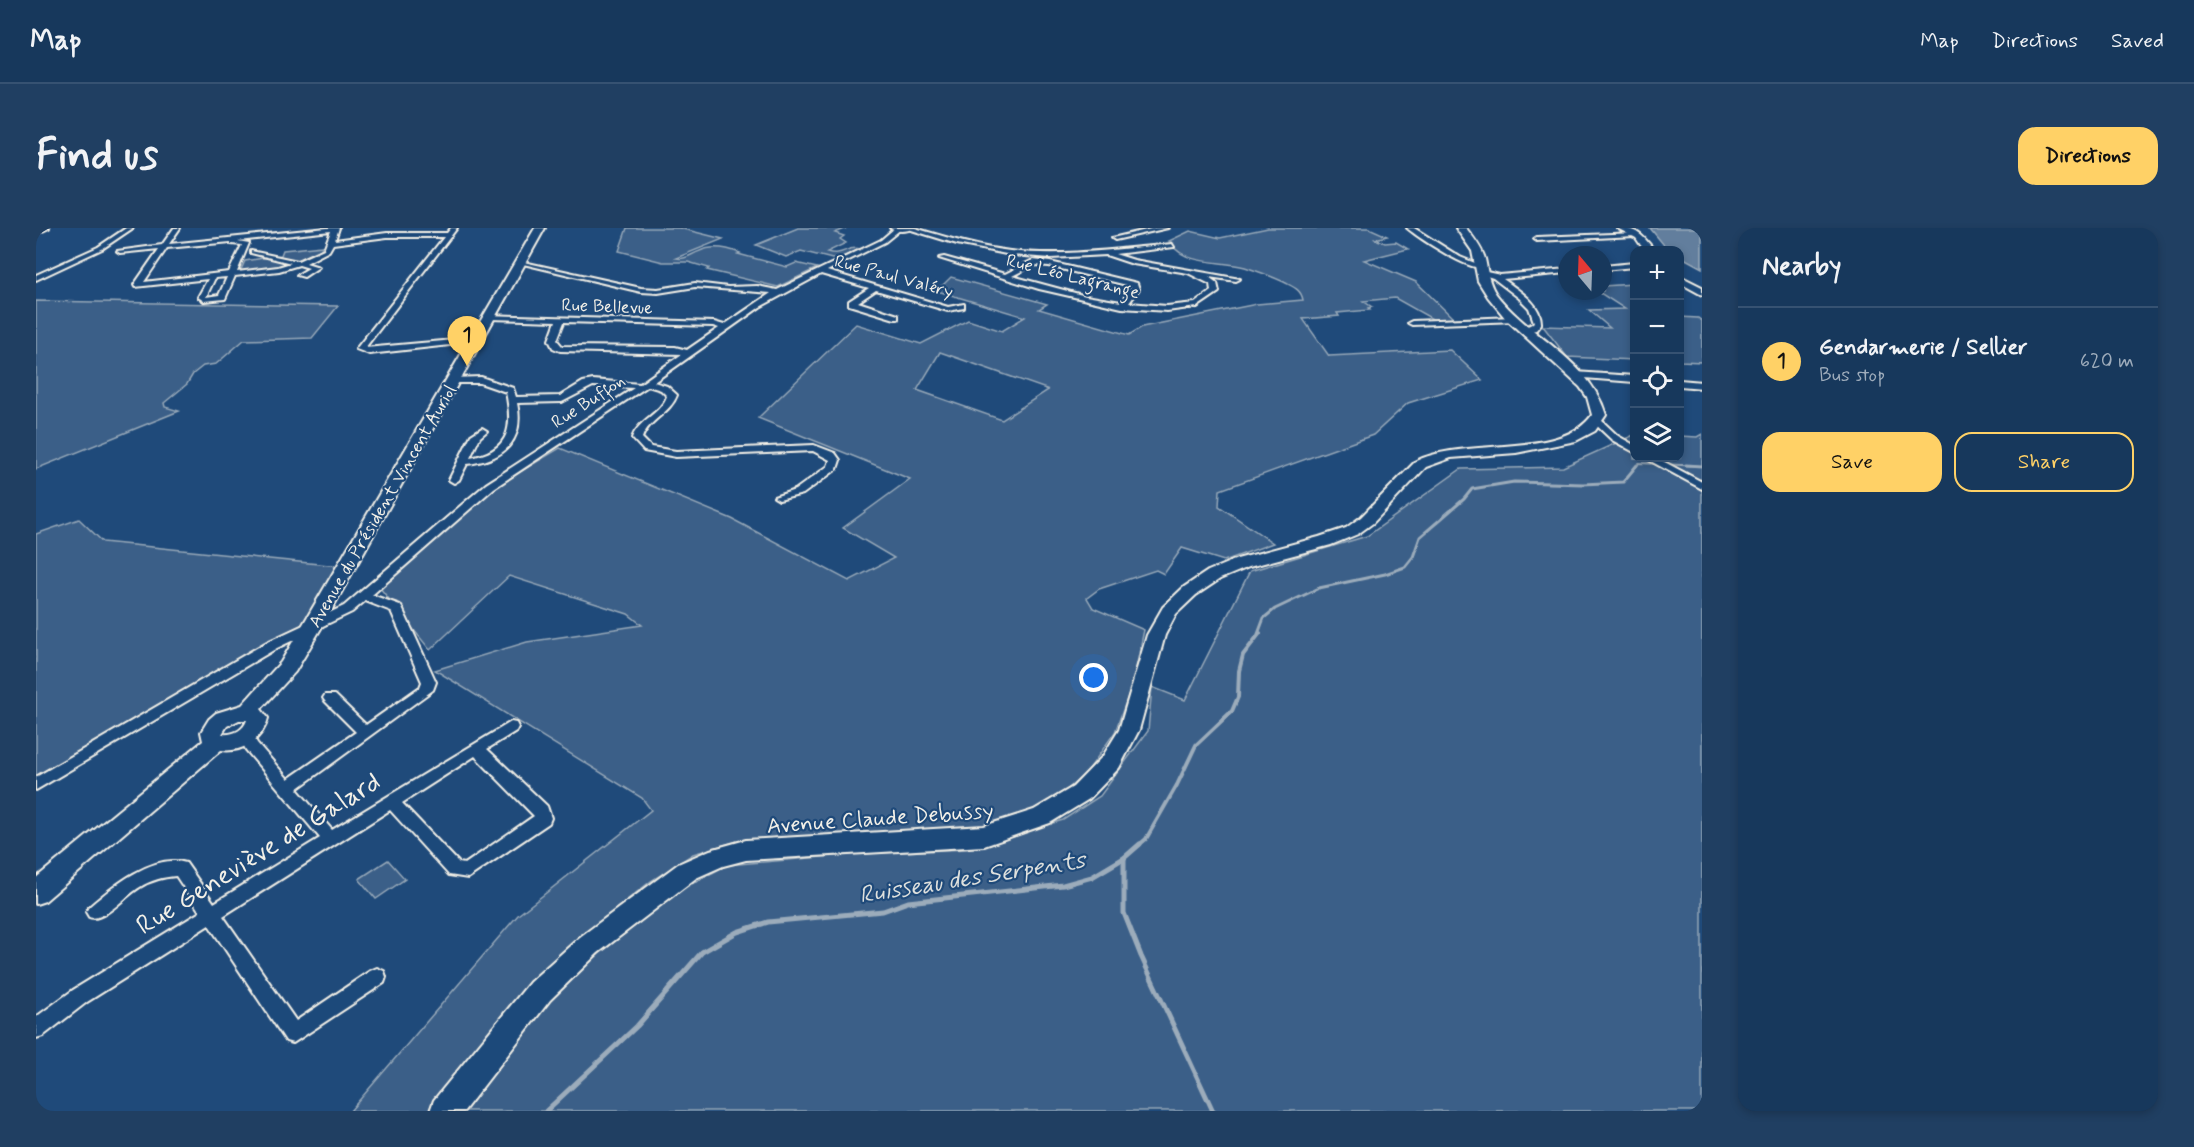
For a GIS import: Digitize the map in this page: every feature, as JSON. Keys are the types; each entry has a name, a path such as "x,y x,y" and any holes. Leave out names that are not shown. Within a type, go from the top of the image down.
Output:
{"main road":[{"name":"Avenue du Président Vincent Auriol","path":"247,712 288,667 314,626 540,228"},
{"path":"897,228 908,228"},
{"path":"1461,228 1480,258 1486,272 1490,292 1520,325 1575,375 1596,400 1599,412 1597,421"},
{"path":"1622,228 1635,234 1646,246"},
{"path":"1684,281 1702,292"},
{"name":"Avenue Claude Debussy","path":"445,1111 540,991 589,945 687,872 718,857 746,850 984,837 1042,817 1082,793 1111,762 1129,730 1156,635 1169,611 1190,591 1214,575 1243,563 1325,541 1352,531 1367,520 1421,464 1430,459 1454,454 1552,444 1589,429 1597,421"},
{"path":"36,893 216,741 234,741 246,736 256,727 258,718 247,712 234,714 217,723 211,732 211,736 216,741"}],"street":[{"path":"92,250 86,249 107,241 125,228"},
{"path":"36,279 111,242 130,228"},
{"path":"120,251 165,245 336,228 327,250 298,263 268,271 138,285 165,245 179,230"},
{"path":"392,235 407,228"},
{"name":"Rue Buffon","path":"36,784 272,645 348,609 490,486 645,385 778,291 883,241 897,228"},
{"path":"908,228 1030,259 1051,260 1172,246"},
{"path":"1115,238 1165,228"},
{"path":"1410,228 1520,294 1538,322 1533,328 1520,325 1412,323"},
{"path":"332,242 451,231"},
{"path":"451,231 360,349 369,351 477,340"},
{"path":"212,278 202,297 204,299 220,298 246,243 207,245 227,233"},
{"path":"1537,239 1635,234"},
{"path":"253,252 315,267 301,274"},
{"name":"Rue Léo Lagrange","path":"942,258 1122,306 1162,310 1200,306 1211,299 1215,287 1209,279 1199,273 1130,262 1107,253"},
{"path":"1006,276 1030,259"},
{"path":"1051,260 1079,273 1134,285 1135,289 1122,306"},
{"path":"521,262 641,290 658,291 695,285 778,291"},
{"path":"1612,267 1630,265"},
{"name":"Rue Paul Valéry","path":"820,271 948,309 961,306"},
{"path":"1486,272 1558,271"},
{"path":"36,273 48,272"},
{"path":"1199,273 1236,279"},
{"path":"875,287 852,303 895,316"},
{"path":"884,314 919,300"},
{"name":"Rue Bellevue","path":"489,317 724,327"},
{"path":"561,319 553,340 560,348 675,350 688,353"},
{"path":"1575,375 1630,379"},
{"path":"454,380 481,380 510,390 515,426 508,442 503,447 479,461 463,461"},
{"path":"512,400 561,399 586,384 593,383 664,388 672,395 667,405 638,431 637,438 648,449 676,454 814,448 831,455 835,460 833,467 799,492 779,497"},
{"path":"1684,383 1702,385"},
{"path":"1597,421 1615,438 1630,446"},
{"path":"454,480 476,435 482,431"},
{"path":"1658,462 1702,486"},
{"path":"288,787 426,690 429,682 425,669 396,608 362,596"},
{"path":"330,698 366,733"},
{"name":"Rue Geneviève de Galard","path":"36,1029 80,996 511,727"},
{"path":"246,736 250,746 288,787 330,839"},
{"path":"392,802 455,870 468,871 543,818 541,810 477,749"},
{"path":"95,912 128,883 157,870 180,868 293,1034 377,977"}],"shaded area":[{"path":"627,228 679,228 723,239 676,258 686,257 705,249 720,248 787,267 796,263 817,268 778,287 707,270 709,268 688,262 663,262 619,251"},
{"path":"798,228 847,228 835,233 844,236 840,239 846,243 827,252 837,253 852,248 860,249 836,260 801,251 786,257 756,245"},
{"path":"1268,228 1369,228 1387,236 1375,239 1385,243 1396,242 1408,249 1364,260 1416,282 1454,319 1434,320 1395,298 1363,301 1372,307 1368,308 1370,310 1337,313 1339,316 1303,319 1329,356 1450,350 1482,380 1408,403 1373,435 1220,490 1219,506 1273,543 1224,561 1182,548 1164,574 1156,570 1099,589 1087,598 1093,608 1144,630 1133,682 1115,732 1087,772 1053,802 995,824 950,833 741,840 693,854 651,881 581,936 585,965 682,889 727,865 857,854 967,849 1063,820 1100,796 1148,731 1152,687 1185,700 1250,571 1367,536 1461,469 1563,467 1630,437 1630,462 1684,462 1684,436 1697,437 1702,434 1702,479 1691,482 1702,489 1702,1111 350,1111 518,915 651,810 642,798 435,670 527,642 642,625 628,614 509,576 430,650 380,588 496,486 560,448 732,519 849,581 894,558 843,528 910,479 758,418 856,324 921,344 968,320 1002,331 1025,317 934,290 951,277 1047,304 1039,309 1129,335 1142,327 1257,304 1303,300 1296,289 1245,267 1186,256 1169,241 1190,231 1220,238","holes":["940,352 1048,390 1002,420 917,390"]},
{"path":"1650,228 1697,228 1702,233 1702,268 1684,258 1684,246 1665,246"},
{"path":"323,246 308,258 297,262 240,272 245,261 281,255 283,250"},
{"path":"1630,284 1630,360 1567,357 1543,326 1610,328 1589,310 1625,309 1611,300 1612,285"},
{"path":"36,301 338,306 312,338 244,340 216,364 203,366 193,374 187,384 164,403 165,407 179,411 36,469"},
{"path":"1684,317 1698,318 1702,321 1702,362 1684,361"},
{"path":"79,519 103,542 338,566 304,625 267,644 36,779 36,534"},
{"path":"388,860 405,879 376,899 359,879"}],"waterway":[{"name":"Ruisseau des Serpents","path":"1636,467 1639,463 1702,466 1686,465"},
{"name":"Ruisseau des Serpents","path":"1258,634 1264,618 1275,609 1319,588 1385,574 1405,567 1413,557 1420,537 1464,499 1472,489 1514,482 1583,484 1623,482 1637,465"},
{"name":"Ruisseau des Serpents","path":"1139,845 1146,839 1177,785 1196,745 1232,711 1238,697 1239,671 1243,655 1260,633"},
{"name":"Ruisseau des Serpents","path":"1124,858 1140,844"},
{"name":"Ruisseau des Serpents","path":"546,1111 637,1026 702,952 737,932 768,922 883,911 908,902 1063,885 1092,877 1124,858"},
{"path":"1124,858 1124,913 1141,956 1213,1111"}],"place":[{"name":"Gendarmerie / Sellier","path":"467,366"}]}
